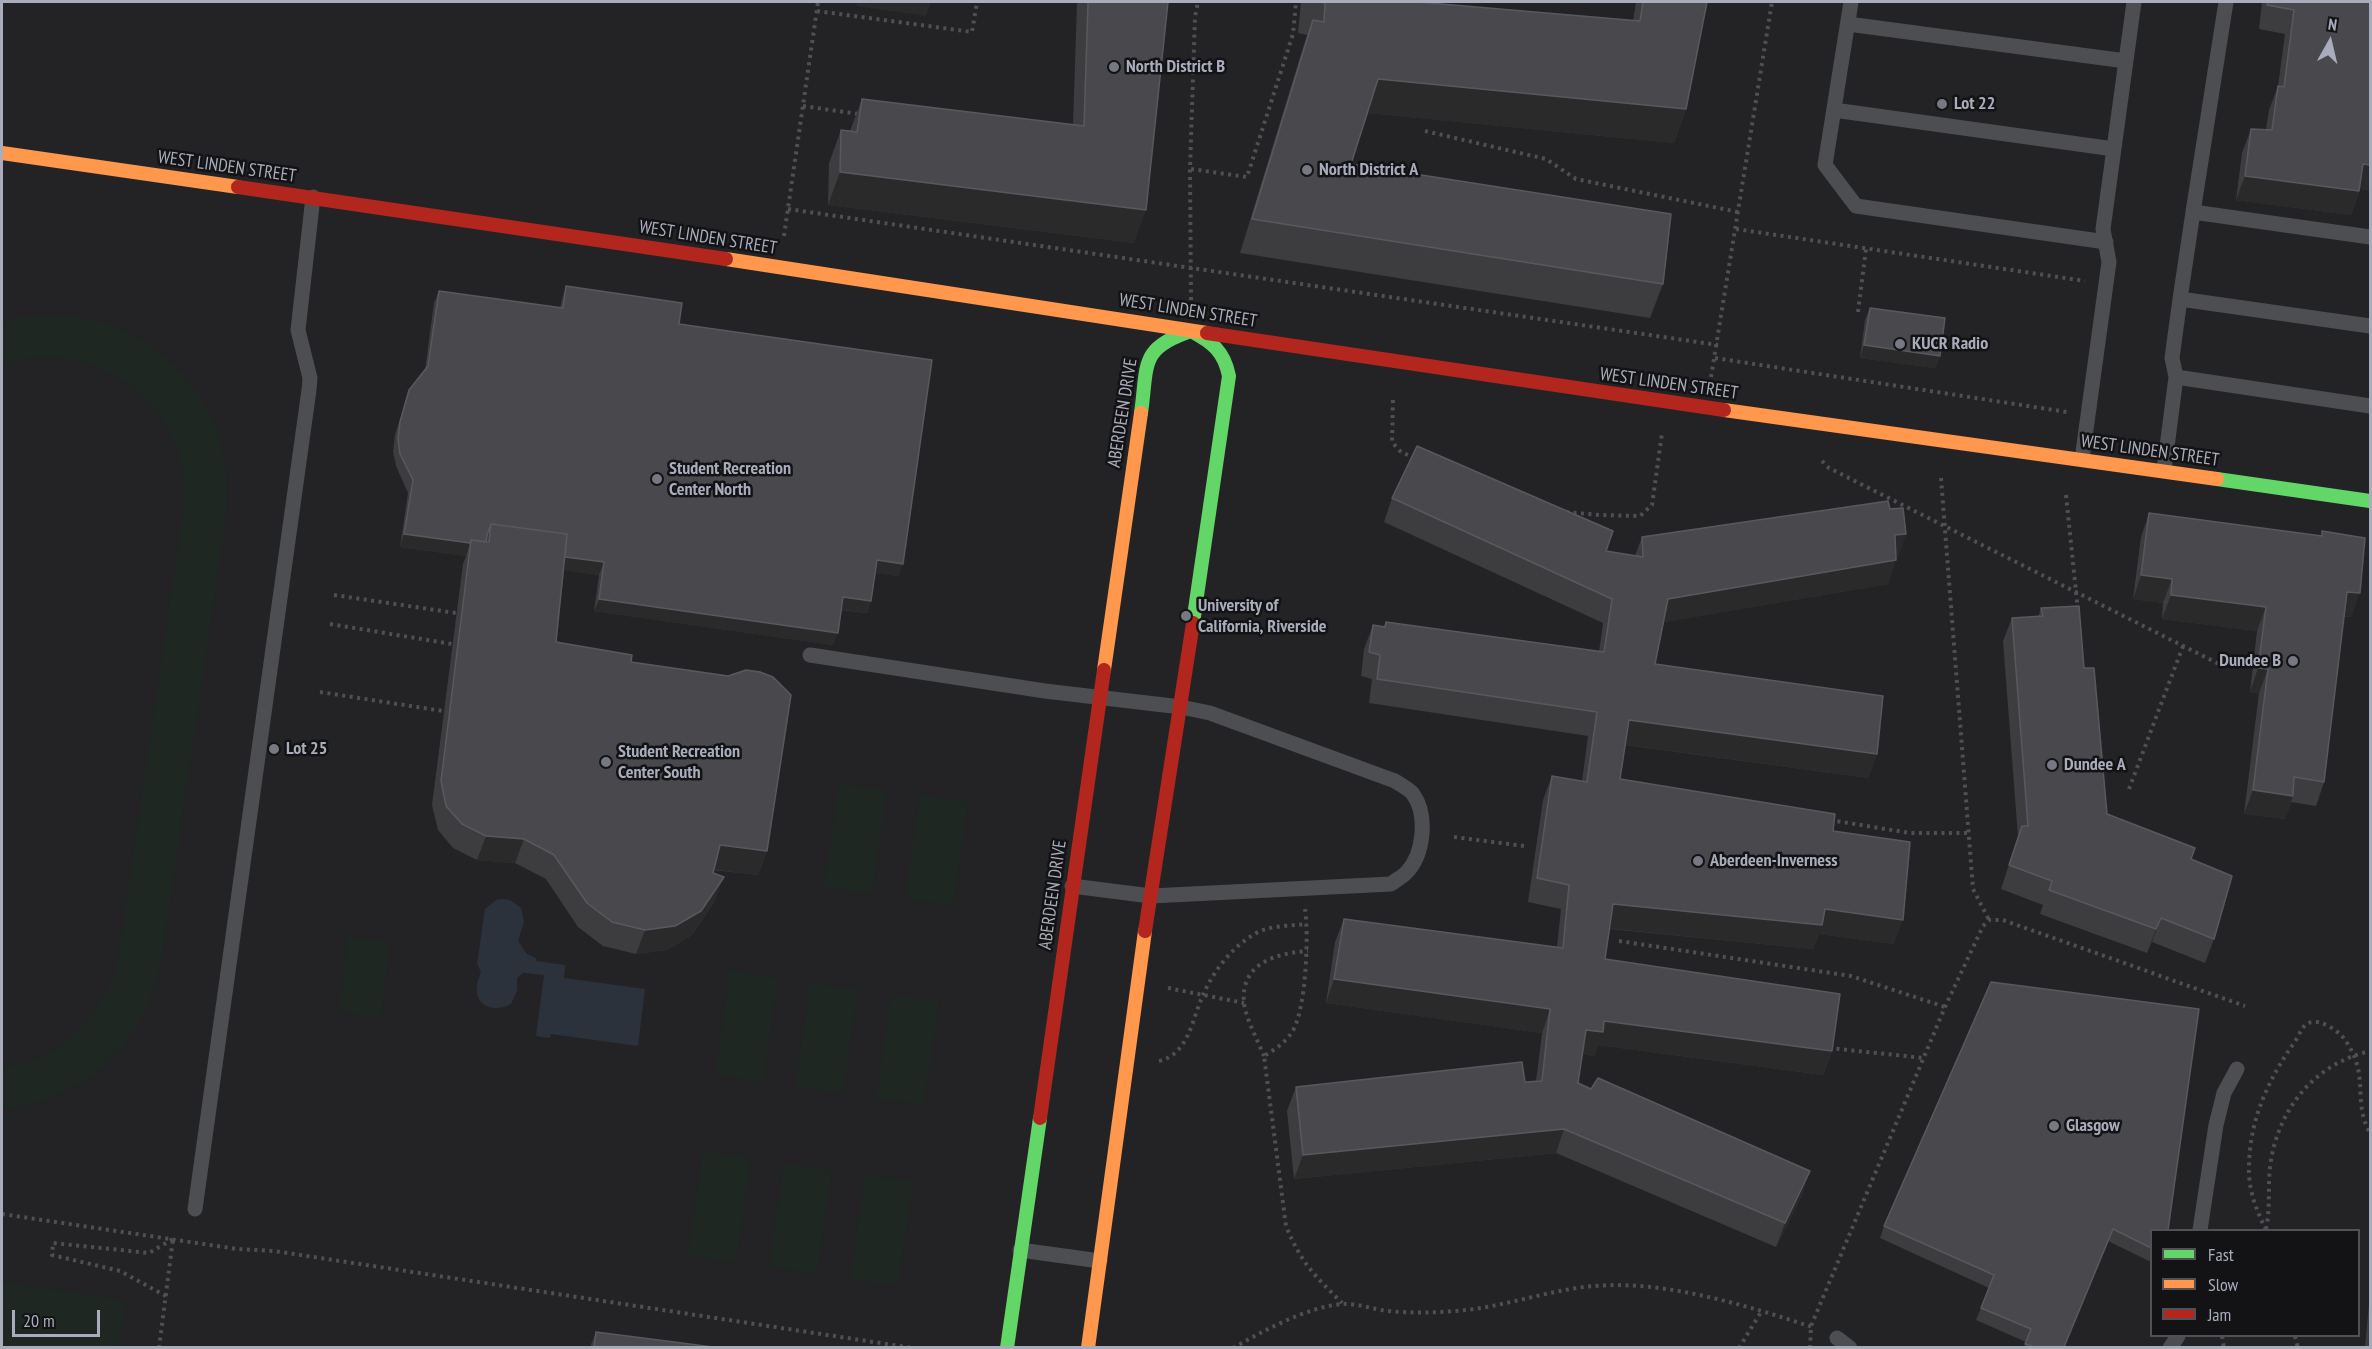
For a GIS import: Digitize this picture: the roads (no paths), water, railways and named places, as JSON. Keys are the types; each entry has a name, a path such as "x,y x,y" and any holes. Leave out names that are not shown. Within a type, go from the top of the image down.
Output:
{"street":[{"name":"WEST LINDEN STREET","path":"2,153 313,197 1687,405 2164,470 2370,501"},
{"name":"ABERDEEN DRIVE","path":"1007,1347 1148,363 1152,350 1168,338 1191,331"},
{"path":"1088,1347 1140,966 1181,707 1229,376 1227,358 1217,345 1191,331"}],"lane":[{"path":"1851,2 1825,165 1856,206 2106,242"},
{"path":"2082,459 2109,262 2103,229 2134,2"},
{"path":"2164,470 2176,377 2172,358 2226,2"},
{"path":"1848,24 2126,61"},
{"path":"1834,110 2114,149"},
{"path":"195,1209 309,390 310,378 298,330 313,197"},
{"path":"2193,212 2370,237"},
{"path":"2180,299 2370,326"},
{"path":"2176,377 2370,406"},
{"path":"810,655 1045,691 1181,707 1210,713 1395,780 1412,792 1421,808 1422,835 1416,857 1407,872 1391,884 1151,896 1072,886"},
{"path":"2200,1229 2216,1125 2224,1093 2237,1069"},
{"path":"1020,1250 1100,1261"},
{"path":"1837,1338 1850,1347"}],"place":[{"name":"North District B","path":"1114,67"},
{"name":"Lot 22","path":"1942,104"},
{"name":"North District A","path":"1307,170"},
{"name":"KUCR Radio","path":"1900,344"},
{"name":"Student Recreation Center North","path":"657,479"},
{"name":"University of California, Riverside","path":"1186,616"},
{"name":"Dundee B","path":"2293,661"},
{"name":"Lot 25","path":"274,749"},
{"name":"Student Recreation Center South","path":"606,762"},
{"name":"Dundee A","path":"2052,765"},
{"name":"Aberdeen-Inverness","path":"1698,861"},
{"name":"Glasgow","path":"2054,1126"}]}
